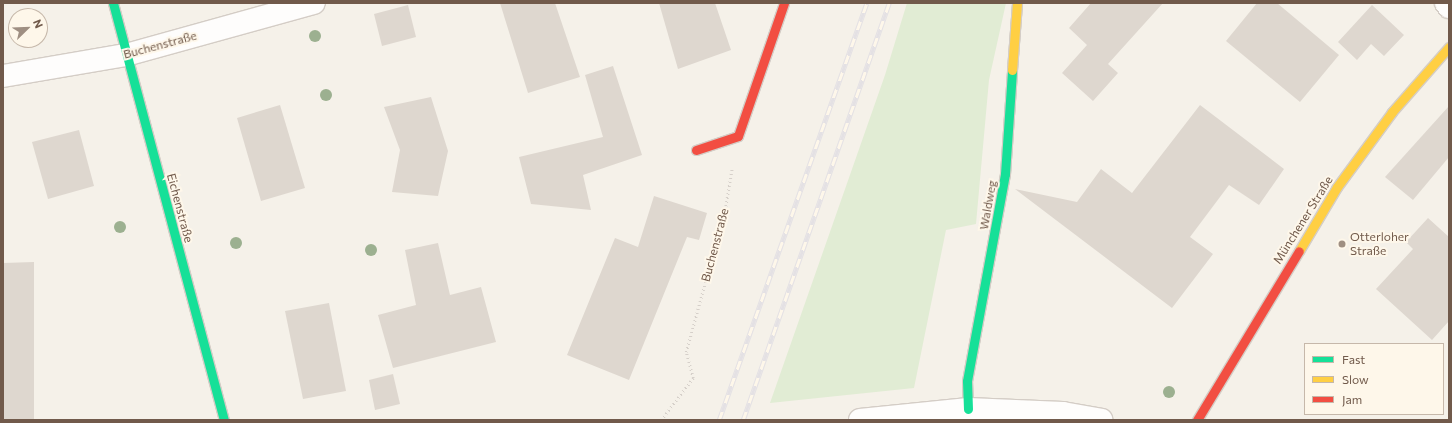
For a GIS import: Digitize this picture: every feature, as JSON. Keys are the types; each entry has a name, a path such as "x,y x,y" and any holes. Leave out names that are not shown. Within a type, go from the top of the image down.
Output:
{"street":[{"name":"Eichenstraße","path":"113,3 224,420"},
{"name":"Buchenstraße","path":"3,76 126,55 314,3"},
{"path":"696,150 738,136 784,3"},
{"name":"Waldweg","path":"968,409 967,381 1005,174 1017,3"},
{"path":"1446,3 1449,7"},
{"name":"Münchener Straße","path":"1196,420 1336,187 1392,112 1449,47"},
{"path":"860,420 968,409 1063,413 1101,420"}],"path":[{"name":"Buchenstraße","path":"661,420 693,378 686,352 724,210 738,136"}],"green space":[{"path":"907,3 1006,3 989,80 976,224 946,230 914,388 770,403 885,75"}],"building":[{"path":"500,3 555,3 580,77 528,93"},
{"path":"659,3 715,3 731,50 678,69"},
{"path":"1091,3 1163,3 1108,64 1118,73 1093,101 1062,73 1087,45 1069,28"},
{"path":"1257,3 1277,3 1339,55 1300,102 1226,41"},
{"path":"408,5 416,37 382,46 374,14"},
{"path":"1372,5 1404,35 1384,56 1371,44 1357,60 1338,42"},
{"path":"613,66 642,155 583,175 591,210 531,204 519,157 603,137 585,75"},
{"path":"431,97 448,151 438,196 392,192 400,150 384,107"},
{"path":"280,105 305,188 261,201 237,118"},
{"path":"1200,105 1284,169 1259,205 1229,185 1190,237 1213,254 1172,308 1015,189 1077,202 1101,169 1132,193"},
{"path":"1449,106 1449,157 1413,200 1385,177"},
{"path":"79,130 94,186 48,199 32,142"},
{"path":"654,196 707,213 699,240 687,237 629,380 567,355 615,238 638,247"},
{"path":"1428,218 1449,237 1449,321 1432,340 1376,289 1413,249 1406,242"},
{"path":"438,243 450,295 481,287 496,342 393,368 378,315 416,305 405,250"},
{"path":"34,262 34,420 3,420 3,263"},
{"path":"329,303 346,391 303,399 285,311"},
{"path":"393,374 400,404 375,410 369,380"}],"railway":[{"path":"719,420 867,3"},
{"path":"743,420 889,3"}],"traffic: fast":[{"path":"113,3 224,420"},
{"path":"968,409 967,381 1005,174 1012,70"}],"traffic: slow":[{"path":"1012,70 1017,3"},
{"path":"1299,251 1337,187 1392,112 1449,47"}],"traffic: jam":[{"path":"696,150 738,136 784,3"},
{"path":"1197,420 1299,251"}],"place":[{"name":"Otterloher Straße","path":"1342,244"}]}
